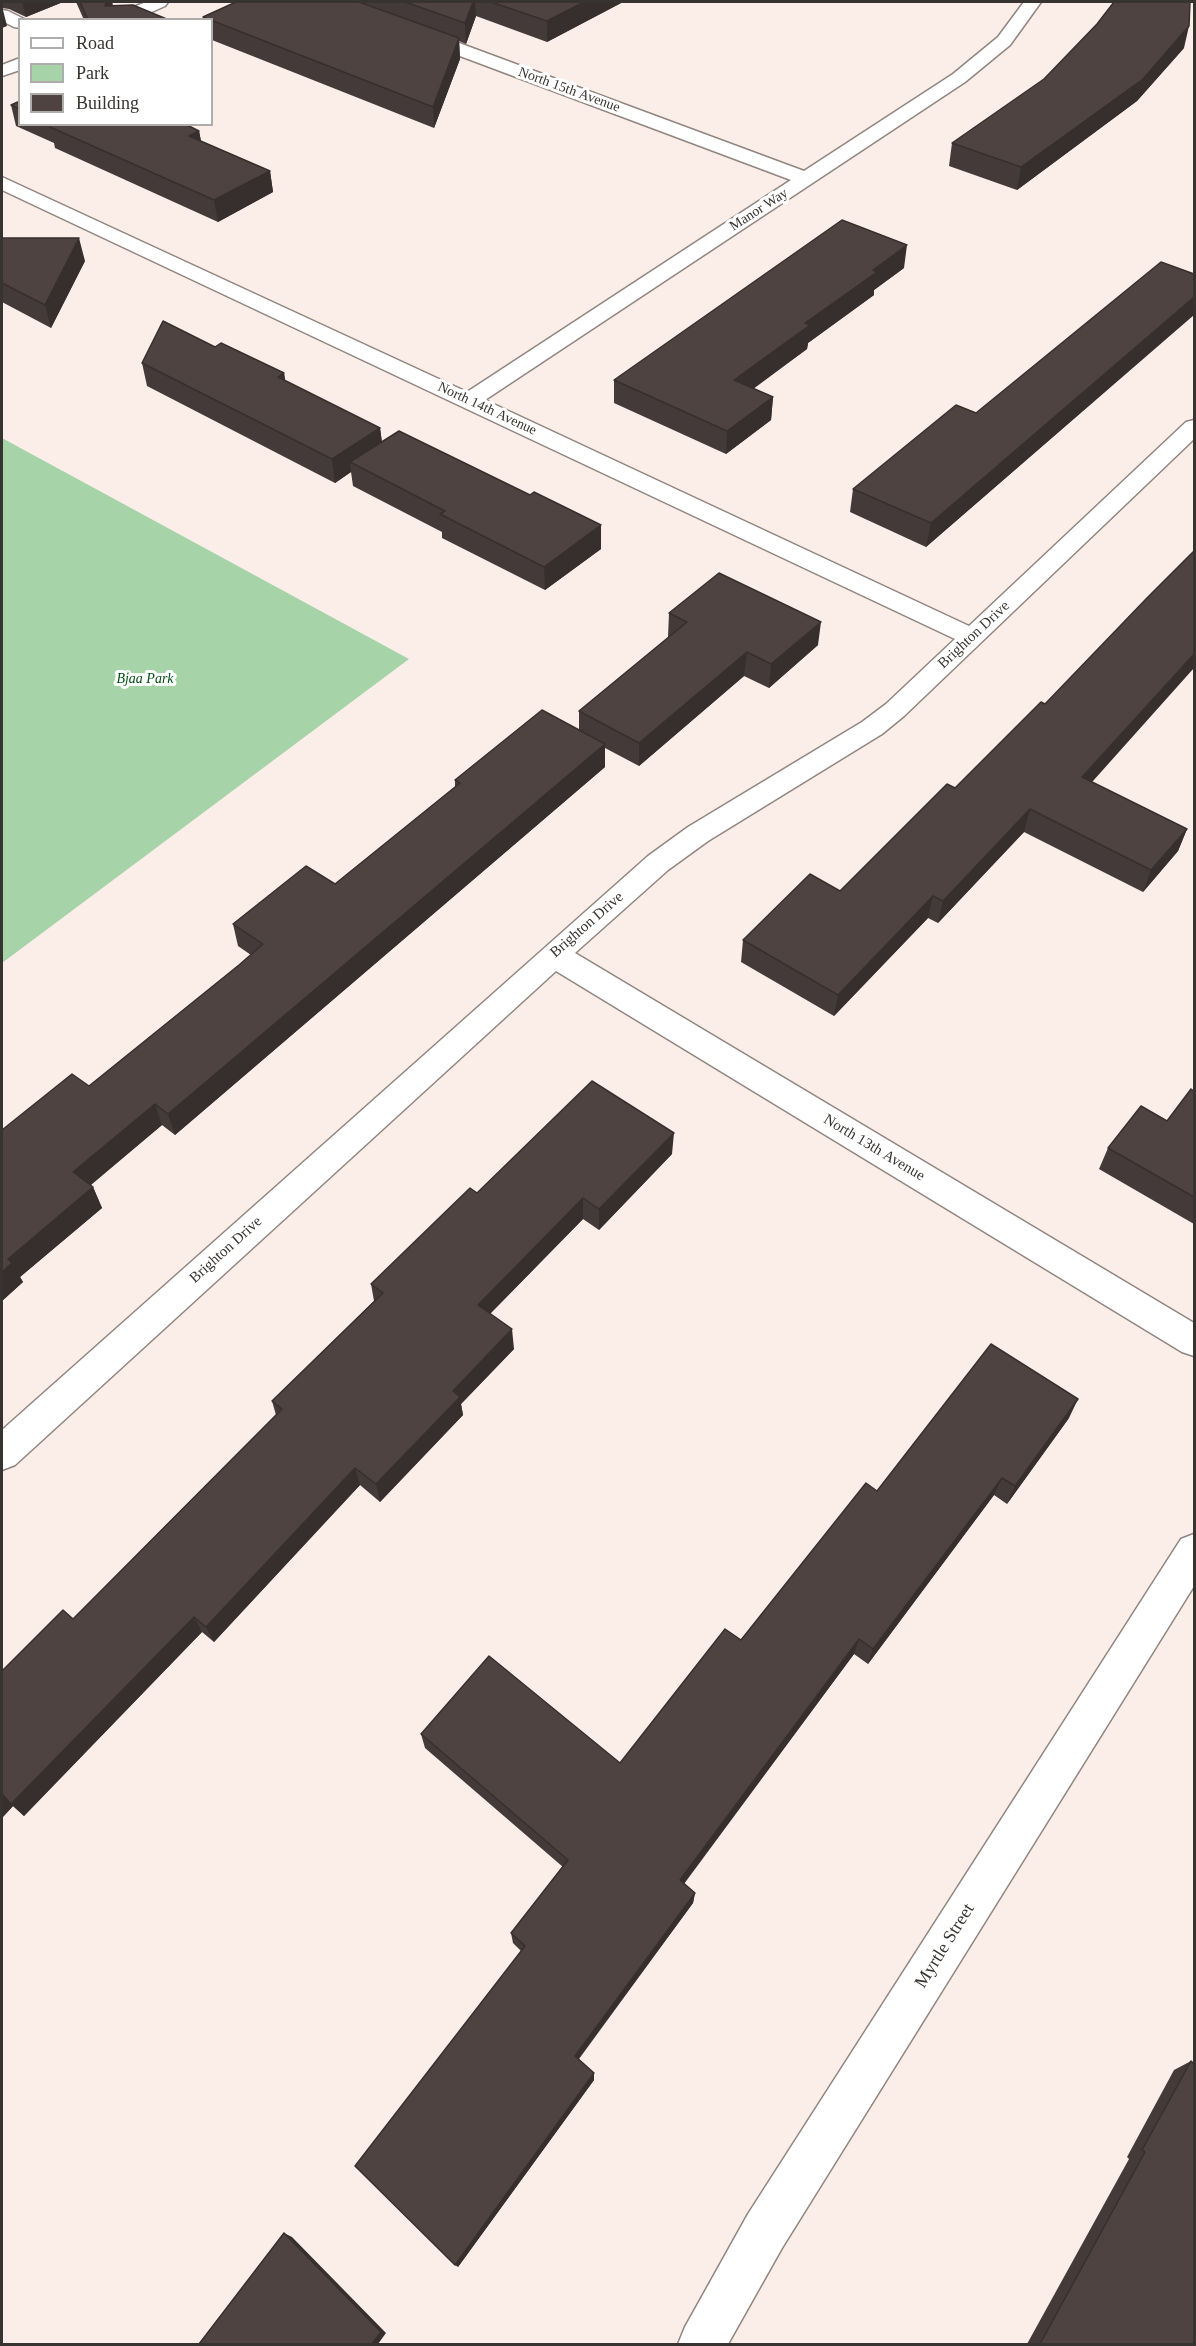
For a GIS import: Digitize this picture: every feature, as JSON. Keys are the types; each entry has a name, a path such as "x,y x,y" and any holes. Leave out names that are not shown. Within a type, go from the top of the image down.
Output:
{"street":[{"path":"123,18 159,2"},
{"name":"Manor Way","path":"469,401 975,66 1004,41 1032,2"},
{"path":"2,15 18,22"},
{"name":"North 15th Avenue","path":"397,26 807,179"},
{"path":"2,71 18,64"},
{"name":"North 14th Avenue","path":"2,183 972,637"},
{"name":"Brighton Drive","path":"2,1453 658,863 698,834 872,728 895,710 1194,428"},
{"name":"North 13th Avenue","path":"554,955 1194,1341"},
{"name":"Myrtle Street","path":"702,2344 765,2231 1194,1552"}],"green space":[{"name":"Bjaa Park","path":"2,438 409,659 2,963"}],"building":[{"path":"80,2 106,2 105,6 133,5 164,18 87,18"},
{"path":"236,2 359,2 459,38 433,107 213,21 213,18 203,17"},
{"path":"405,2 473,2 465,23"},
{"path":"491,2 584,2 547,21"},
{"path":"1114,2 1190,2 1189,26 1143,79 1021,167 952,143 1044,79 1097,24"},
{"path":"189,126 199,131 189,136 270,171 214,200 50,127"},
{"path":"842,220 907,245 873,270 877,272 805,323 810,325 734,380 773,397 727,431 614,380"},
{"path":"2,238 79,238 45,305 2,283"},
{"path":"1161,262 1194,274 1194,297 931,523 853,489 956,405 976,413"},
{"path":"163,321 215,347 221,343 284,373 278,377 380,428 332,459 142,363"},
{"path":"399,431 530,495 534,492 601,525 544,567 440,514 445,511 350,462"},
{"path":"1194,551 1194,654 1082,777 1187,829 1151,870 1030,809 943,901 933,896 838,995 743,940 810,874 840,891 947,784 955,788 1041,702 1045,704"},
{"path":"719,573 821,622 771,664 747,652 639,743 579,711 687,622 669,613"},
{"path":"542,710 605,744 168,1114 155,1104 73,1172 93,1187 8,1259 12,1263 2,1272 2,1130 72,1074 89,1086 239,965 263,944 233,924 306,866 335,884 460,783 455,780"},
{"path":"592,1081 674,1133 599,1209 583,1198 478,1305 512,1329 453,1391 460,1397 376,1484 355,1468 206,1627 194,1617 11,1804 2,1794 2,1671 63,1610 73,1619 282,1409 272,1401 383,1293 371,1284 470,1188 477,1193"},
{"path":"1191,1089 1194,1091 1194,1197 1108,1148 1141,1106 1167,1121"},
{"path":"991,1344 1078,1399 1015,1486 1002,1478 873,1649 859,1639 680,1880 695,1893 575,2056 594,2073 455,2265 355,2166 525,1946 511,1933 568,1860 421,1734 489,1656 620,1763 725,1629 741,1640 866,1483 877,1491"},
{"path":"1191,2061 1194,2064 1194,2344 1040,2344 1145,2152 1142,2150"},
{"path":"284,2233 381,2332 372,2344 199,2344"}]}
